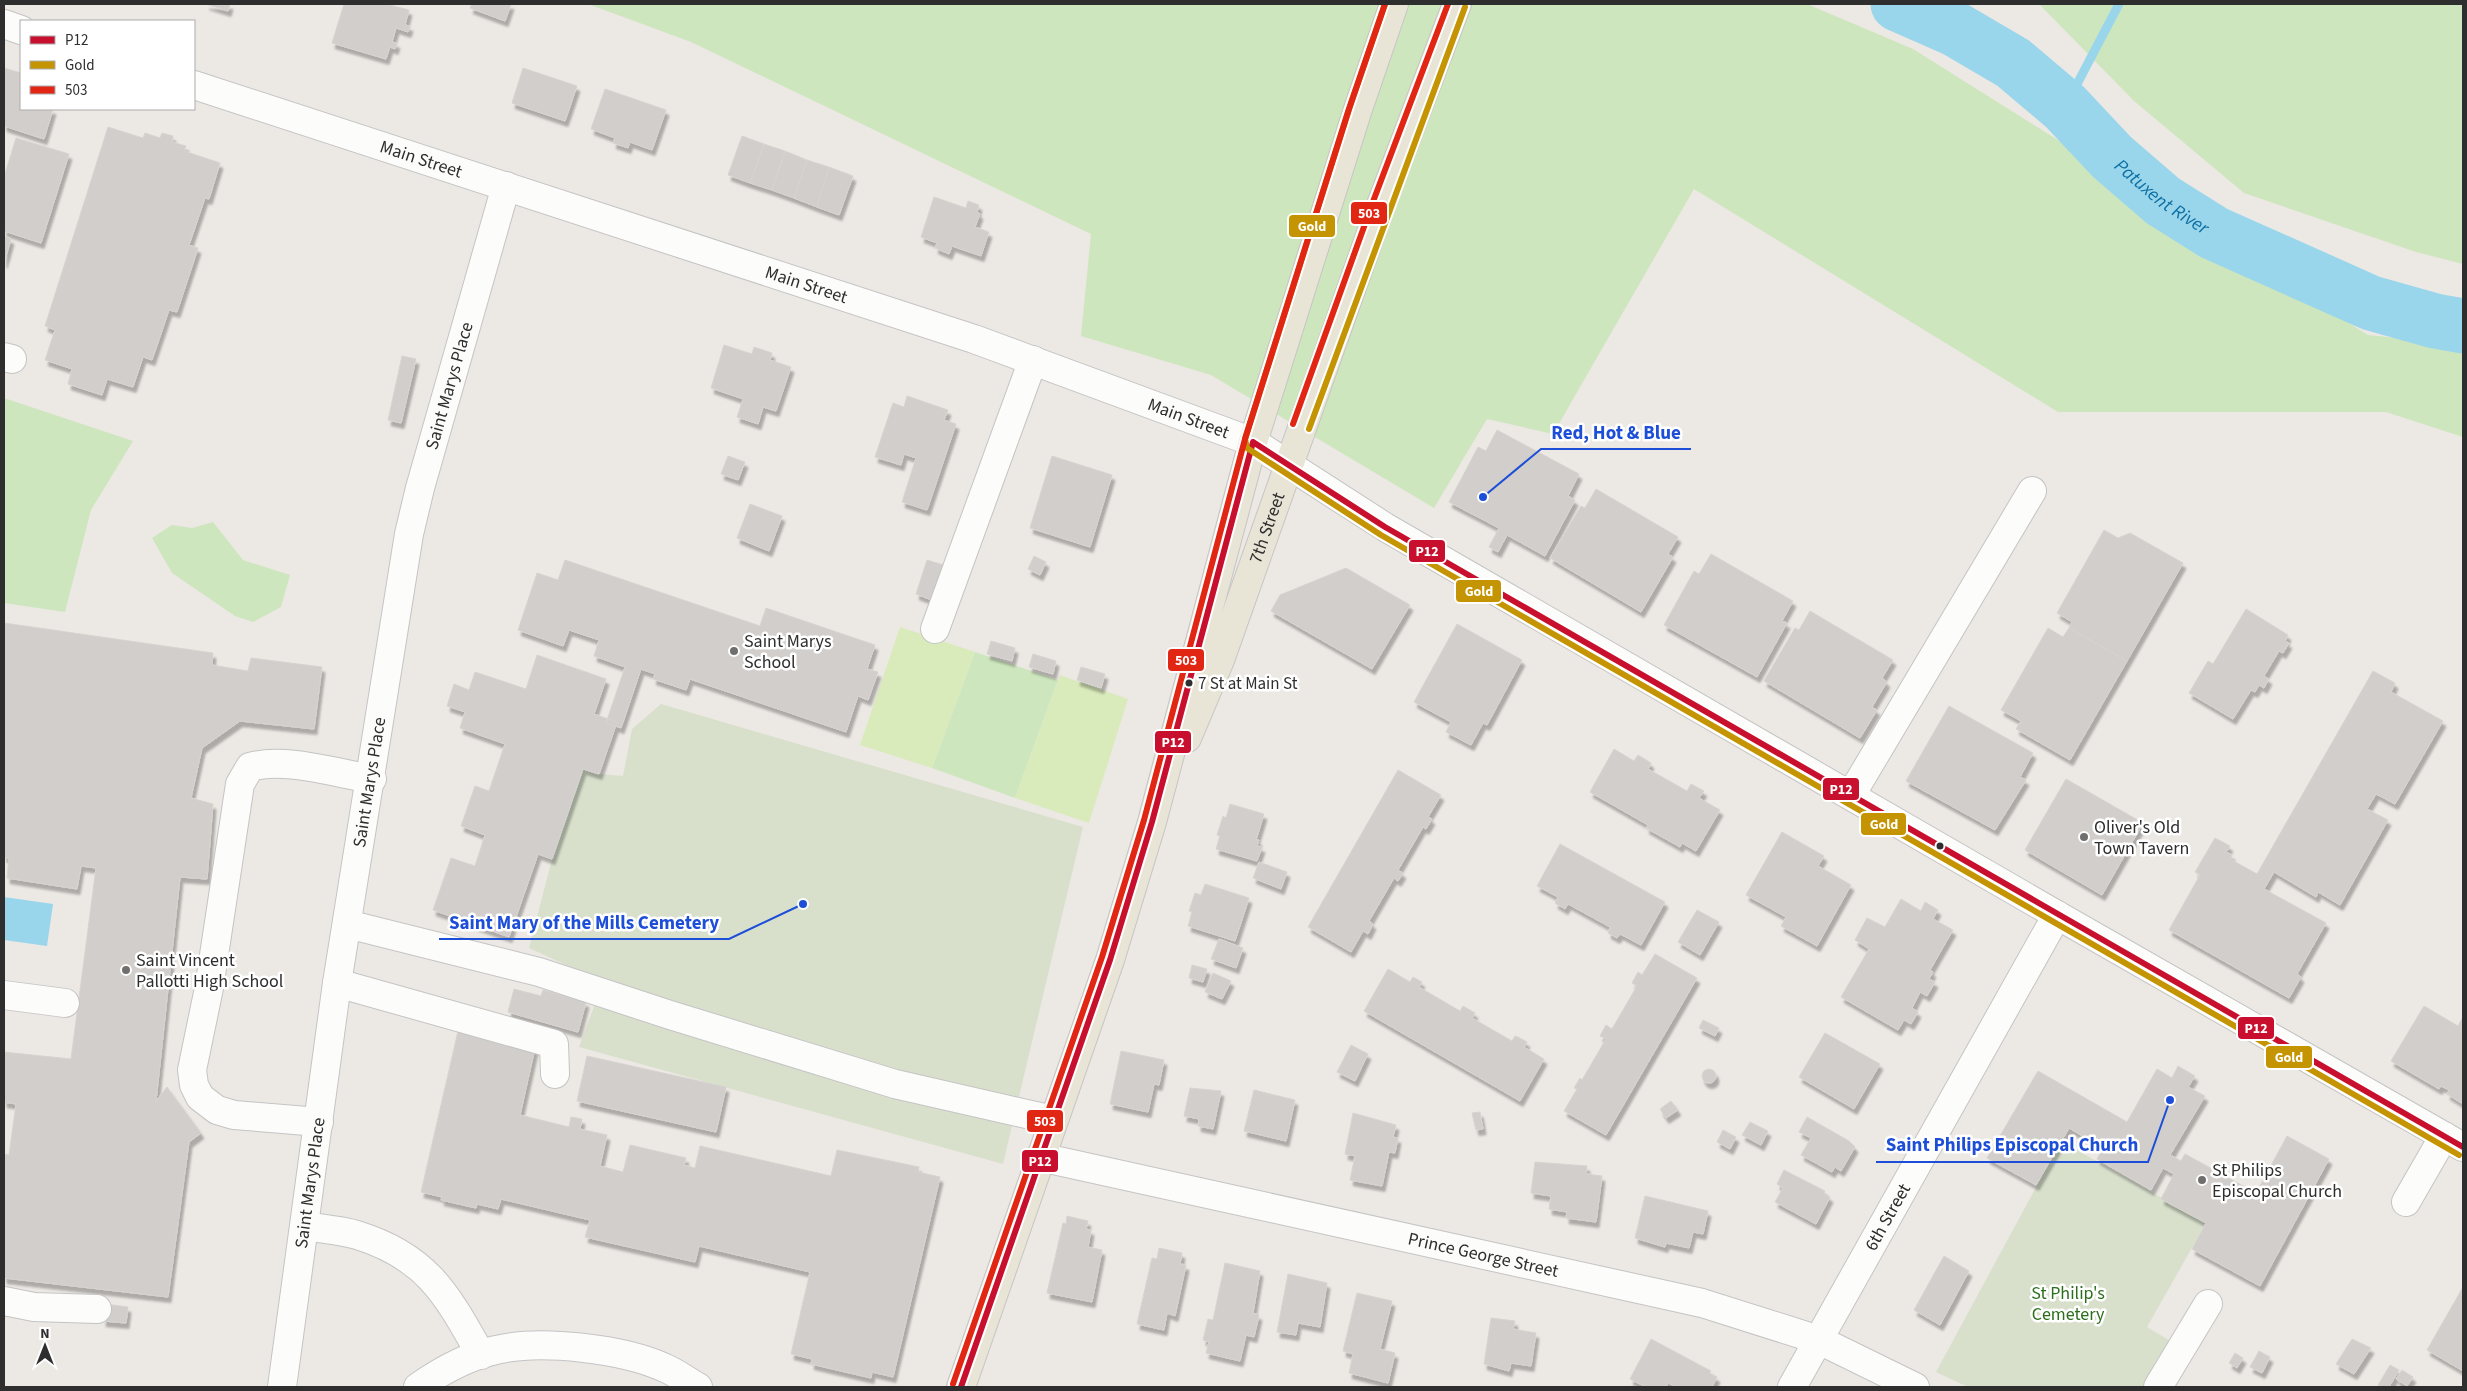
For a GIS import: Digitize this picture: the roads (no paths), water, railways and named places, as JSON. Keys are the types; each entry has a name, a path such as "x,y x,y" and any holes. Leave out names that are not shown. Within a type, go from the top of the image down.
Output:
{"main road":[{"name":"7th Street","path":"1152,822 1220,660 1287,465 1382,202 1457,4"},
{"name":"7th Street","path":"961,1387 1110,960 1152,822 1253,442 1357,112 1392,9"}],"street":[{"path":"4,24 20,30"},
{"name":"Main Street","path":"195,86 506,186 1033,360 1253,442 1385,527 2057,915 2454,1141"},
{"name":"Saint Marys Place","path":"282,1387 337,983 372,779 409,534 420,488 506,186"},
{"path":"934,629 1033,360"},
{"path":"1851,795 2032,491"},
{"path":"319,1122 234,1115 217,1110 200,1097 194,1085 192,1070 208,988 240,784 250,767 264,763 290,765 372,779"},
{"name":"6th Street","path":"1792,1387 2057,915"},
{"path":"347,924 539,972 670,1015 895,1084 1053,1120"},
{"path":"337,983 554,1044 555,1074"},
{"path":"4,995 64,1002"},
{"path":"2406,1202 2454,1141"},
{"name":"Prince George Street","path":"1040,1157 1702,1303 1769,1322 1819,1340 1915,1387"},
{"path":"305,1226 356,1234 409,1257 429,1275 455,1308 481,1355"},
{"path":"4,1301 34,1307 97,1309"},
{"path":"2158,1387 2208,1304"},
{"path":"418,1387 443,1370 481,1355 496,1350 527,1346 571,1347 616,1353 664,1368 698,1387"}],"water":[{"path":"4,897 53,904 47,946 4,940"}],"waterway":[{"name":"Patuxent River","path":"1898,4 1955,29 2013,63 2065,107 2112,157 2163,201 2214,233 2371,303 2435,321 2463,326"},
{"path":"2065,107 2119,4"}],"place":[{"name":"Red, Hot & Blue","path":"1483,497"},
{"name":"Saint Marys School","path":"734,651"},
{"name":"7 St at Main St","path":"1189,683"},
{"name":"Oliver's Old Town Tavern","path":"2084,837"},
{"name":"Saint Mary of the Mills Cemetery","path":"803,904"},
{"name":"Saint Vincent Pallotti High School","path":"126,970"},
{"name":"Saint Philips Episcopal Church","path":"2170,1100"},
{"name":"St Philips Episcopal Church","path":"2202,1180"}],"park label":[{"name":"St Philip's Cemetery","path":"2068,1304"}]}
